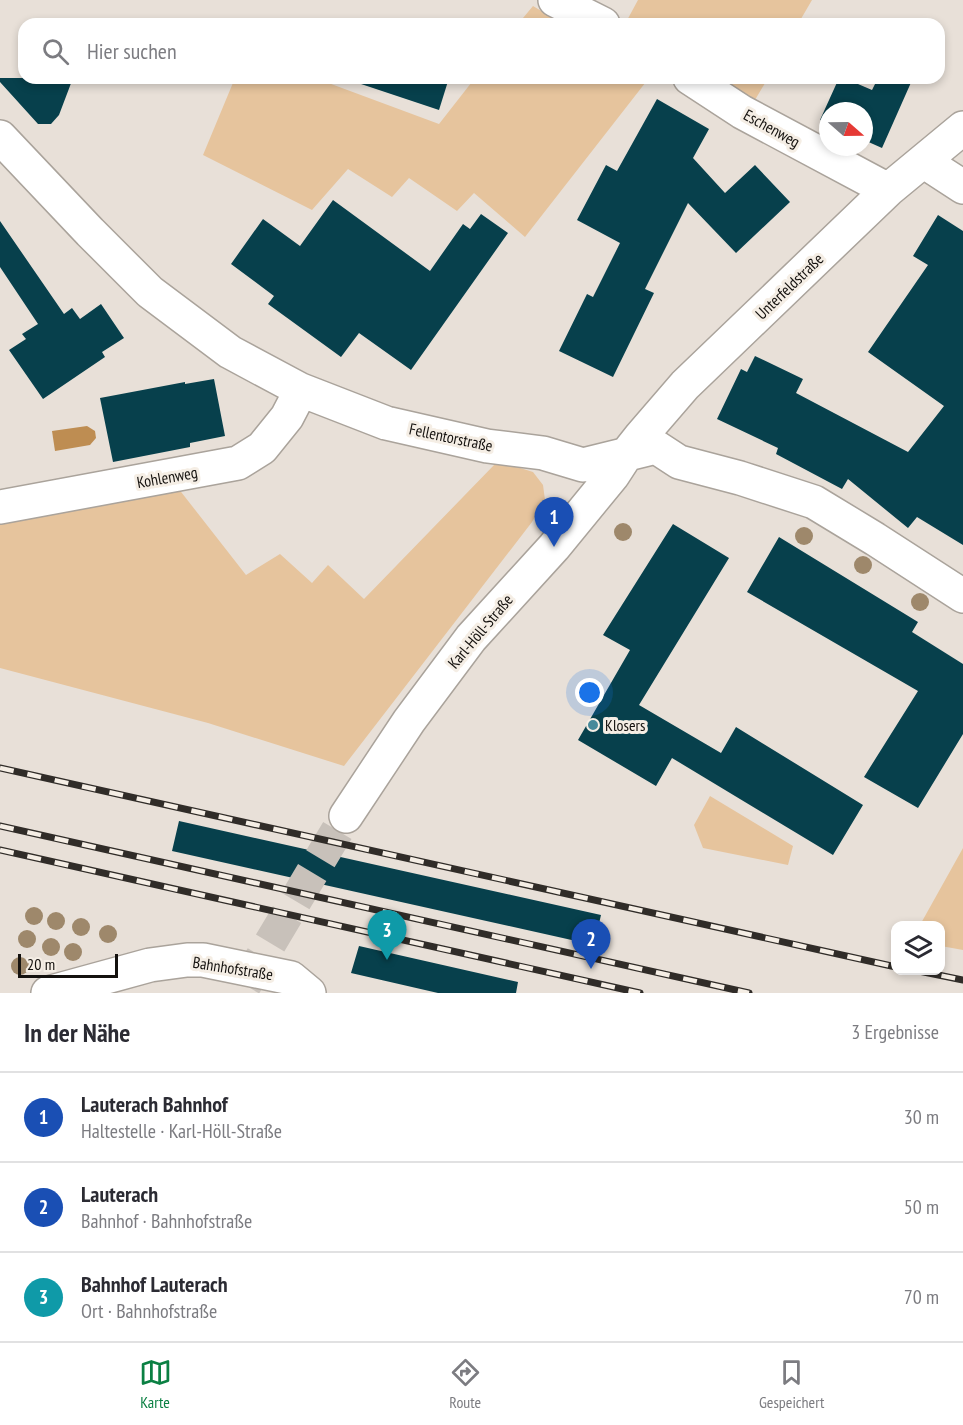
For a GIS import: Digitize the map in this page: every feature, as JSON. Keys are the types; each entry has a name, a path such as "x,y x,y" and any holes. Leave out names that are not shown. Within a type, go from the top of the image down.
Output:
{"street":[{"path":"555,0 591,18"},
{"name":"Eschenweg","path":"699,84 742,112 888,190"},
{"name":"Unterfeldstraße","path":"626,454 685,385 888,190 963,128"},
{"name":"Fellentorstraße","path":"0,137 150,292 230,352 301,390 386,423 487,446 543,453 583,465 656,447 680,462 740,478 814,502 963,596"},
{"path":"923,161 963,188"},
{"name":"Kohlenweg","path":"0,507 238,463 262,448 287,417 301,390"},
{"name":"Karl-Höll-Straße","path":"346,816 409,721 471,638 575,522 614,475 626,454"},
{"name":"Bahnhofstraße","path":"48,993 150,965 188,960 203,960 291,978 309,993"}],"shaded area":[{"path":"638,0 812,0 802,18 628,18"},
{"path":"533,6 553,18 523,18"},
{"path":"233,84 331,84 439,124 470,84 644,84 525,237 474,193 457,211 409,178 392,197 348,169 312,210 203,155"},
{"path":"716,84 764,84 752,105"},
{"path":"87,426 95,431 96,438 90,445 55,451 52,431"},
{"path":"495,464 533,472 543,485 545,500 532,522 344,766 208,723 0,668 0,518 178,488 246,575 280,554 312,583 328,565 364,599"},
{"path":"710,796 793,846 788,865 703,848 694,825"},
{"path":"963,848 963,950 945,947 945,921 922,921"}],"building":[{"path":"0,78 18,78 18,84 71,84 59,115 51,124 38,124 0,82"},
{"path":"361,84 447,84 439,110"},
{"path":"836,84 858,84 872,90 875,84 910,84 882,148 873,144 873,102 828,102"},
{"path":"657,99 709,129 693,158 725,193 755,165 790,202 736,253 688,203 645,289 654,293 613,377 559,351 587,294 593,297 620,243 577,220 606,165 617,171"},
{"path":"333,200 430,271 463,224 470,229 481,214 508,233 411,370 359,333 341,357 268,304 274,296 231,264 263,219 300,246"},
{"path":"938,215 963,231 963,545 917,517 908,528 848,479 842,489 776,454 778,448 717,419 741,369 747,372 755,356 803,379 796,393 908,452 944,406 868,352 928,265 913,256"},
{"path":"0,221 64,314 72,308 80,319 101,304 124,338 102,352 105,357 43,399 9,350 26,339 22,334 38,324 0,267"},
{"path":"214,379 225,436 190,443 190,447 113,462 100,398 185,382 185,384"},
{"path":"673,524 729,558 639,705 721,753 736,727 863,805 833,855 672,758 656,786 578,740 630,650 603,635"},
{"path":"779,537 918,622 912,632 963,664 963,734 918,808 864,777 918,691 747,592"},
{"path":"179,821 601,915 594,945 172,851"},
{"path":"359,946 518,982 516,993 438,993 351,973"}],"tunnel":[{"path":"245,985 346,816"}],"railway":[{"path":"0,768 891,966"},
{"path":"0,826 749,993"},
{"path":"0,850 640,993"},
{"path":"938,975 963,980"}],"place":[{"name":"Lauterach Bahnhof","path":"554,547"},
{"name":"Klosers","path":"593,725"},
{"name":"Bahnhof Lauterach","path":"387,960"},
{"name":"Lauterach","path":"591,969"}]}
